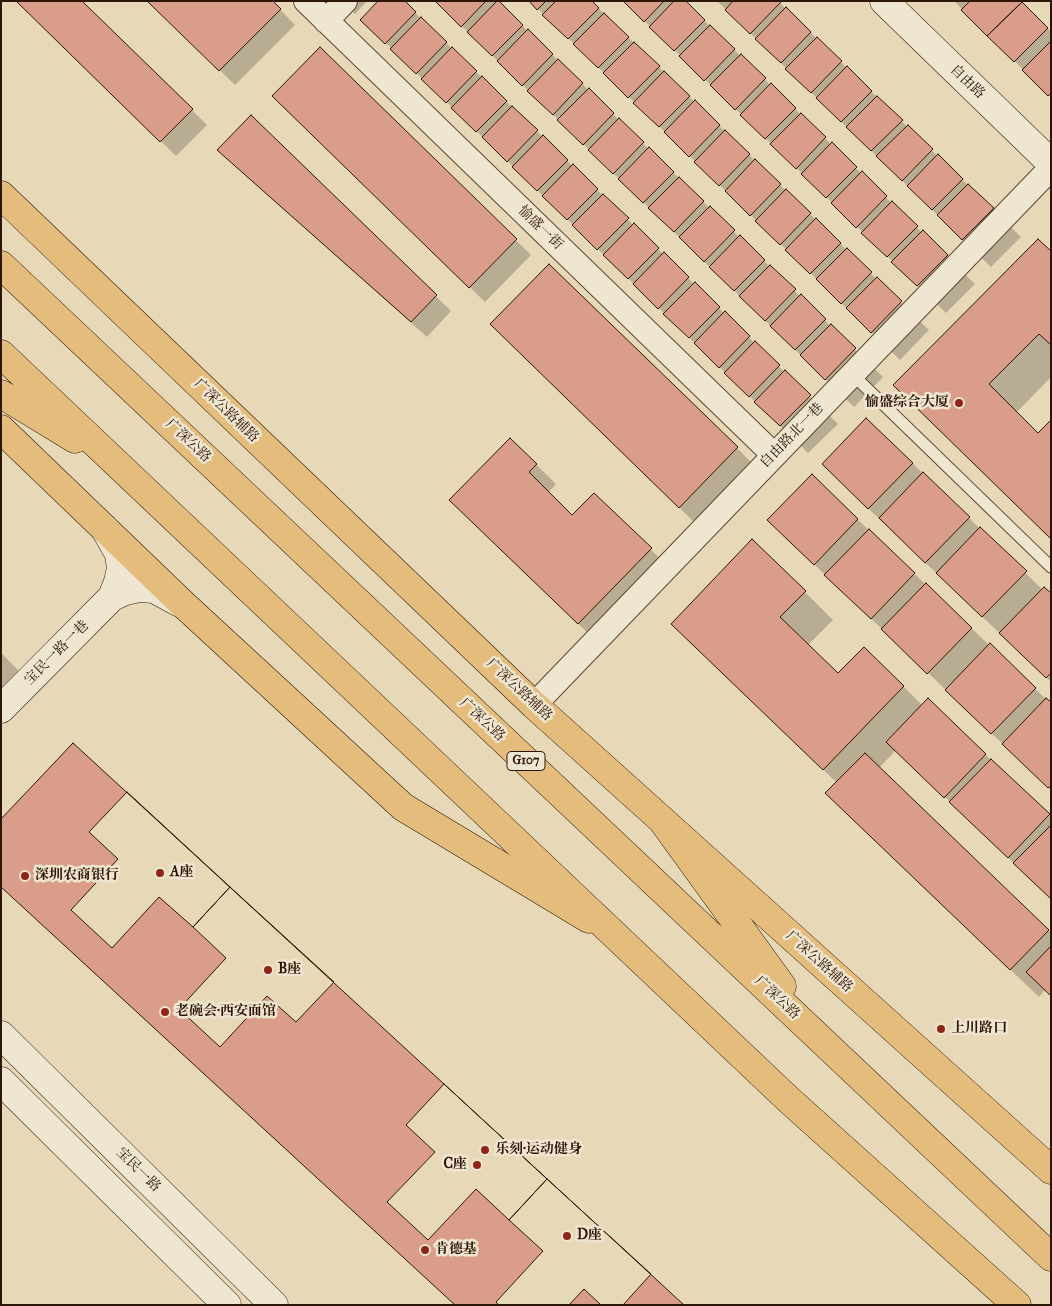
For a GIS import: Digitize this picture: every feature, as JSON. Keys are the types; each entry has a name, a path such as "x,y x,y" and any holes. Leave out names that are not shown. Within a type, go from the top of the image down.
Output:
{"main road":[{"name":"自由路","path":"884,1 1051,163"},
{"name":"广深公路辅路","path":"1,195 534,705 1051,1170"},
{"name":"广深公路","path":"1,265 1051,1257"},
{"path":"1,354 789,1100 1017,1305"},
{"path":"1,394 119,465"},
{"path":"1,428 183,604 403,807 612,933"},
{"path":"105,529 119,554 121,568 112,597"},
{"path":"112,597 125,591 139,588 154,589 168,594 183,604"},
{"name":"宝民一路一巷","path":"1,709 112,597"},
{"path":"664,823 819,1038"},
{"name":"宝民一路","path":"1,1035 274,1305"},
{"path":"1,1081 227,1305"}],"street":[{"name":"愉盛一街","path":"306,1 774,455"},
{"path":"326,21 345,1"},
{"name":"自由路北一巷","path":"534,705 1051,168"}],"lane":[{"path":"852,374 1051,568"}],"building":[{"path":"16,1 82,1 193,109 160,142"},
{"path":"147,1 273,1 281,9 219,71"},
{"path":"378,1 405,1 416,12 385,44 360,20"},
{"path":"437,1 486,1 461,27"},
{"path":"497,1 523,25 492,56 467,32"},
{"path":"529,1 546,1 537,10"},
{"path":"556,1 592,1 599,8 568,39 542,15"},
{"path":"623,1 664,1 644,22"},
{"path":"674,1 686,1 705,20 674,51 649,27"},
{"path":"733,1 781,2 750,34 725,10"},
{"path":"970,1 1022,2 987,36 961,10"},
{"path":"1022,2 1048,28 1014,62 987,36"},
{"path":"786,7 811,32 781,63 755,39"},
{"path":"604,13 629,37 598,68 573,44"},
{"path":"421,17 447,42 416,74 390,49"},
{"path":"710,25 735,49 704,81 679,56"},
{"path":"528,29 553,54 522,86 497,61"},
{"path":"817,37 842,61 811,93 785,69"},
{"path":"1051,41 1051,93 1048,96 1022,70"},
{"path":"634,42 660,66 628,98 603,73"},
{"path":"320,47 517,239 469,288 272,96"},
{"path":"452,47 477,71 446,103 421,79"},
{"path":"741,54 766,78 735,110 710,85"},
{"path":"558,59 583,83 553,115 527,91"},
{"path":"847,66 872,91 841,122 816,98"},
{"path":"664,71 690,96 659,127 633,103"},
{"path":"482,76 507,101 476,132 451,108"},
{"path":"771,83 796,108 765,139 740,115"},
{"path":"589,88 614,113 583,145 557,120"},
{"path":"877,96 903,120 871,151 846,127"},
{"path":"695,100 720,125 689,157 664,132"},
{"path":"512,106 538,130 507,162 482,137"},
{"path":"801,113 826,137 796,169 770,144"},
{"path":"251,115 437,295 411,322 217,150"},
{"path":"619,118 644,142 613,174 588,150"},
{"path":"908,125 933,149 902,181 876,156"},
{"path":"725,130 750,154 719,186 694,162"},
{"path":"543,135 568,160 537,191 512,167"},
{"path":"832,142 857,167 826,198 801,174"},
{"path":"649,147 674,172 643,203 618,179"},
{"path":"938,154 963,179 932,210 907,186"},
{"path":"755,159 781,184 750,216 725,191"},
{"path":"573,164 598,189 567,220 542,196"},
{"path":"862,171 887,196 856,228 831,203"},
{"path":"679,177 704,201 674,232 648,208"},
{"path":"968,184 994,208 962,240 937,215"},
{"path":"786,189 811,213 780,245 755,221"},
{"path":"603,194 629,218 597,250 572,225"},
{"path":"892,201 918,226 887,257 861,233"},
{"path":"710,206 735,230 704,262 679,237"},
{"path":"816,218 841,243 810,274 785,250"},
{"path":"634,223 659,248 628,279 603,255"},
{"path":"923,230 948,255 917,286 891,262"},
{"path":"740,235 765,260 734,291 709,267"},
{"name":"愉盛综合大厦","path":"1038,239 1051,251 1051,345 1039,334 989,384 1038,433 1051,420 1051,539 893,385"},
{"path":"847,248 872,272 841,304 816,279"},
{"path":"664,252 689,277 658,309 633,284"},
{"path":"549,264 738,447 679,508 490,324"},
{"path":"770,265 796,289 765,321 739,296"},
{"path":"877,277 902,301 871,333 846,308"},
{"path":"695,282 720,307 689,338 663,314"},
{"path":"801,294 826,319 795,350 770,326"},
{"path":"725,311 750,336 719,368 694,343"},
{"path":"831,324 856,348 825,380 800,355"},
{"path":"755,341 780,365 749,397 724,373"},
{"path":"785,370 811,395 780,426 754,402"},
{"path":"866,418 913,463 868,509 822,464"},
{"path":"510,438 537,464 529,472 572,515 594,493 652,548 578,624 449,500"},
{"path":"923,472 970,517 925,563 879,518"},
{"path":"812,474 858,519 814,565 767,520"},
{"path":"980,527 1027,571 982,617 936,573"},
{"path":"869,529 915,573 871,619 824,575"},
{"path":"752,539 806,591 780,617 838,673 864,647 904,686 823,770 671,624"},
{"path":"926,583 972,628 927,674 881,629"},
{"path":"1044,587 1051,593 1051,673 1046,678 999,633"},
{"path":"990,643 1036,688 991,734 945,690"},
{"path":"928,698 986,754 944,798 886,742"},
{"path":"1046,698 1051,702 1051,786 1048,788 1002,744"},
{"path":"73,743 684,1305 455,1305 1,887 1,819"},
{"path":"865,753 1049,930 1010,970 825,793"},
{"path":"991,759 1050,814 1008,858 949,802"},
{"name":"A座","path":"127,792 230,887 193,927 159,897 112,948 71,910 118,859 89,832"},
{"path":"1051,825 1051,899 1013,863"},
{"name":"B座","path":"230,887 334,982 296,1022 267,996 220,1047 179,1009 226,958 193,927"},
{"path":"1051,946 1051,996 1026,972"},
{"name":"C座","path":"444,1084 547,1179 509,1220 476,1189 428,1240 387,1202 435,1152 406,1125"},
{"name":"D座","path":"547,1179 651,1274 623,1305 601,1305 584,1289 569,1305 499,1305 496,1302 543,1251 509,1220"}],"place":[{"name":"愉盛综合大厦","path":"959,403"},
{"name":"A座","path":"160,873"},
{"name":"深圳农商银行","path":"25,876"},
{"name":"B座","path":"268,970"},
{"name":"老碗会·西安面馆","path":"165,1012"},
{"name":"上川路口","path":"941,1029"},
{"name":"乐刻·运动健身","path":"485,1150"},
{"name":"C座","path":"477,1165"},
{"name":"D座","path":"567,1236"},
{"name":"肯德基","path":"425,1250"}]}
